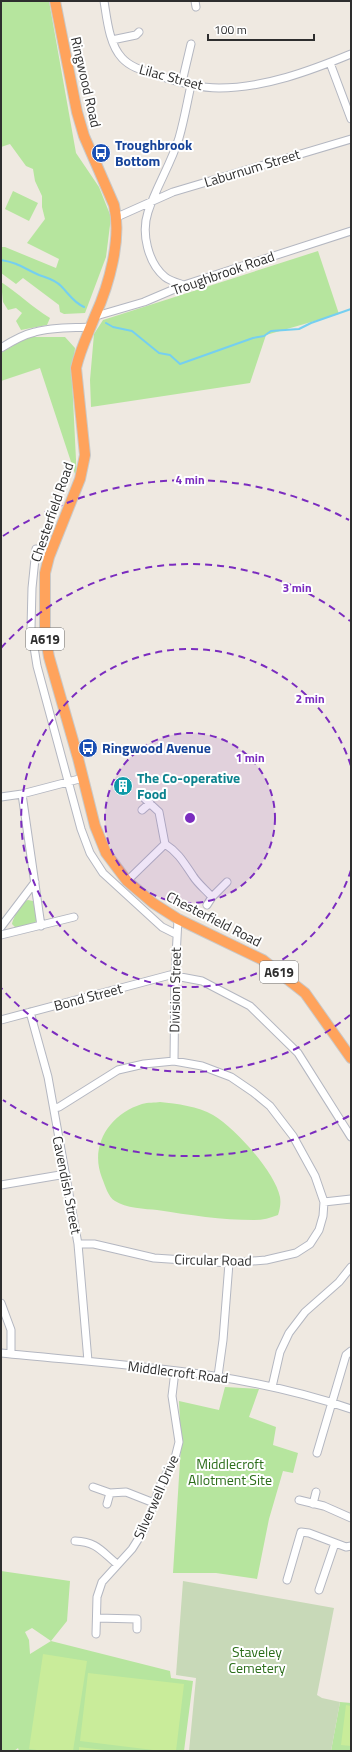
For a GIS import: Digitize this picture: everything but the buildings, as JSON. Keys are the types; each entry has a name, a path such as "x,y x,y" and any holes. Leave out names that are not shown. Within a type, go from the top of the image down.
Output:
{"highway":[{"name":"Ringwood Road","path":"55,1 78,118 84,136 114,205 117,217 112,267 96,316 90,327"},
{"name":"Chesterfield Road","path":"90,327 79,354 76,368 85,456 80,479 49,557 44,600 44,634 95,826 106,853 127,881 153,902 178,919 263,960 305,993 351,1058"}],"street":[{"name":"Lilac Street","path":"104,1 112,40 116,50 122,58 132,66 191,85 219,88 261,84 330,63 351,54"},
{"path":"112,40 136,35 139,32"},
{"path":"182,82 191,44"},
{"path":"330,63 351,119"},
{"path":"184,285 165,277 155,266 150,254 145,226 148,212 179,139 191,85"},
{"name":"Laburnum Street","path":"117,217 172,192 351,139"},
{"name":"Troughbrook Road","path":"96,316 144,302 184,285 351,231"},
{"path":"1,348 18,338 35,332 52,329 90,327"},
{"name":"Chesterfield Road","path":"36,549 32,588 31,628 37,666 81,829 90,853 103,873 162,927 176,934"},
{"path":"1,796 22,794 83,778"},
{"path":"22,794 41,926"},
{"path":"142,810 147,800 159,812 164,844"},
{"path":"127,881 164,844"},
{"path":"164,844 172,848 186,863 194,878 212,897"},
{"path":"1,927 35,882"},
{"path":"207,906 212,897 227,882"},
{"path":"1,935 74,917"},
{"name":"Division Street","path":"174,1061 174,976 178,919"},
{"name":"Bond Street","path":"1,1020 170,975 202,981 250,1006 298,1053 351,1137"},
{"name":"Cavendish Street","path":"30,1012 48,1078 78,1244 88,1361"},
{"name":"Circular Road","path":"54,1108 59,1107 118,1070 144,1064 174,1061 202,1066 231,1077 270,1106 293,1136 315,1176 324,1202 323,1216 319,1230 310,1244 296,1253 266,1260 229,1263 154,1258 94,1244 78,1244"},
{"path":"1,1185 66,1174"},
{"path":"324,1202 351,1199"},
{"path":"218,1376 223,1340 229,1263"},
{"path":"272,1387 280,1352 289,1332 305,1312 339,1282 351,1266"},
{"path":"1,1303 11,1330 11,1354"},
{"path":"317,1453 346,1355 351,1351"},
{"name":"Middlecroft Road","path":"1,1353 176,1370 218,1376 272,1387 332,1402 351,1409"},
{"name":"Silverwell Drive","path":"96,1634 97,1597 102,1582 132,1549 144,1530 161,1484 175,1458 178,1442 172,1396 176,1370"},
{"path":"93,1487 110,1493 126,1492 154,1503"},
{"path":"313,1504 316,1492"},
{"path":"107,1504 110,1493"},
{"path":"299,1500 324,1506 351,1518"},
{"path":"287,1580 301,1532 309,1533 346,1547 351,1546"},
{"path":"75,1541 93,1544 117,1564"},
{"path":"319,1590 335,1543"},
{"path":"96,1618 136,1615 137,1629"}],"green space":[{"path":"1,1 49,1 76,153 99,187 111,217 106,257 85,313 64,314 60,312 59,305 23,278 16,284 1,273 1,247 5,247 56,268 59,259 27,243 45,219 42,207 42,196 35,181 33,169 26,166 10,144 1,147"},
{"path":"13,191 38,203 29,221 5,209"},
{"path":"318,251 339,314 266,335 250,383 91,407 90,380 94,334 103,320"},
{"path":"1,282 50,318 47,325 21,330 16,321 22,313 16,308 8,310 3,302"},
{"path":"30,337 65,337 75,348 72,379 77,480 40,368 1,381 1,353"},
{"path":"28,900 33,901 37,920 34,924 17,929 12,924 16,913 20,906"},
{"path":"160,1102 201,1109 222,1121 243,1140 271,1175 277,1187 280,1197 278,1215 257,1220 218,1218 136,1208 124,1205 113,1199 109,1194 102,1178 99,1166 98,1154 105,1132 120,1115 131,1109 144,1103"},
{"name":"Middlecroft Allotment Site","path":"225,1387 259,1389 249,1417 276,1427 273,1445 298,1453 293,1473 283,1471 269,1519 257,1579 216,1573 173,1573 181,1445 179,1401 219,1410"},
{"path":"1,1571 70,1581 67,1621 51,1641 170,1671 171,1678 193,1681 184,1751 19,1751 18,1748 14,1751 1,1751","holes":["32,1628 51,1641 30,1654 29,1640 25,1632"]},
{"name":"Staveley Cemetery","path":"183,1581 334,1608 317,1695 322,1698 340,1702 331,1751 189,1751 196,1678 176,1675"},
{"path":"43,1654 87,1661 73,1751 45,1751 29,1749"},
{"path":"88,1673 184,1684 176,1751 161,1751 80,1741"},
{"path":"340,1702 351,1703 351,1751 331,1751"},
{"path":"346,1705 351,1706 351,1746 341,1745"},
{"path":"79,1747 113,1751 79,1751"}],"waterway":[{"path":"1,260 17,264 53,280 74,300 84,307"},
{"path":"106,323 113,327 132,331 159,353 170,355 180,364 253,338 264,336 271,331 299,329 311,323 351,309"}],"place":[{"name":"Troughbrook Bottom","path":"101,153"},
{"name":"Ringwood Avenue","path":"88,748"},
{"name":"The Co-operative Food","path":"123,786"}]}
